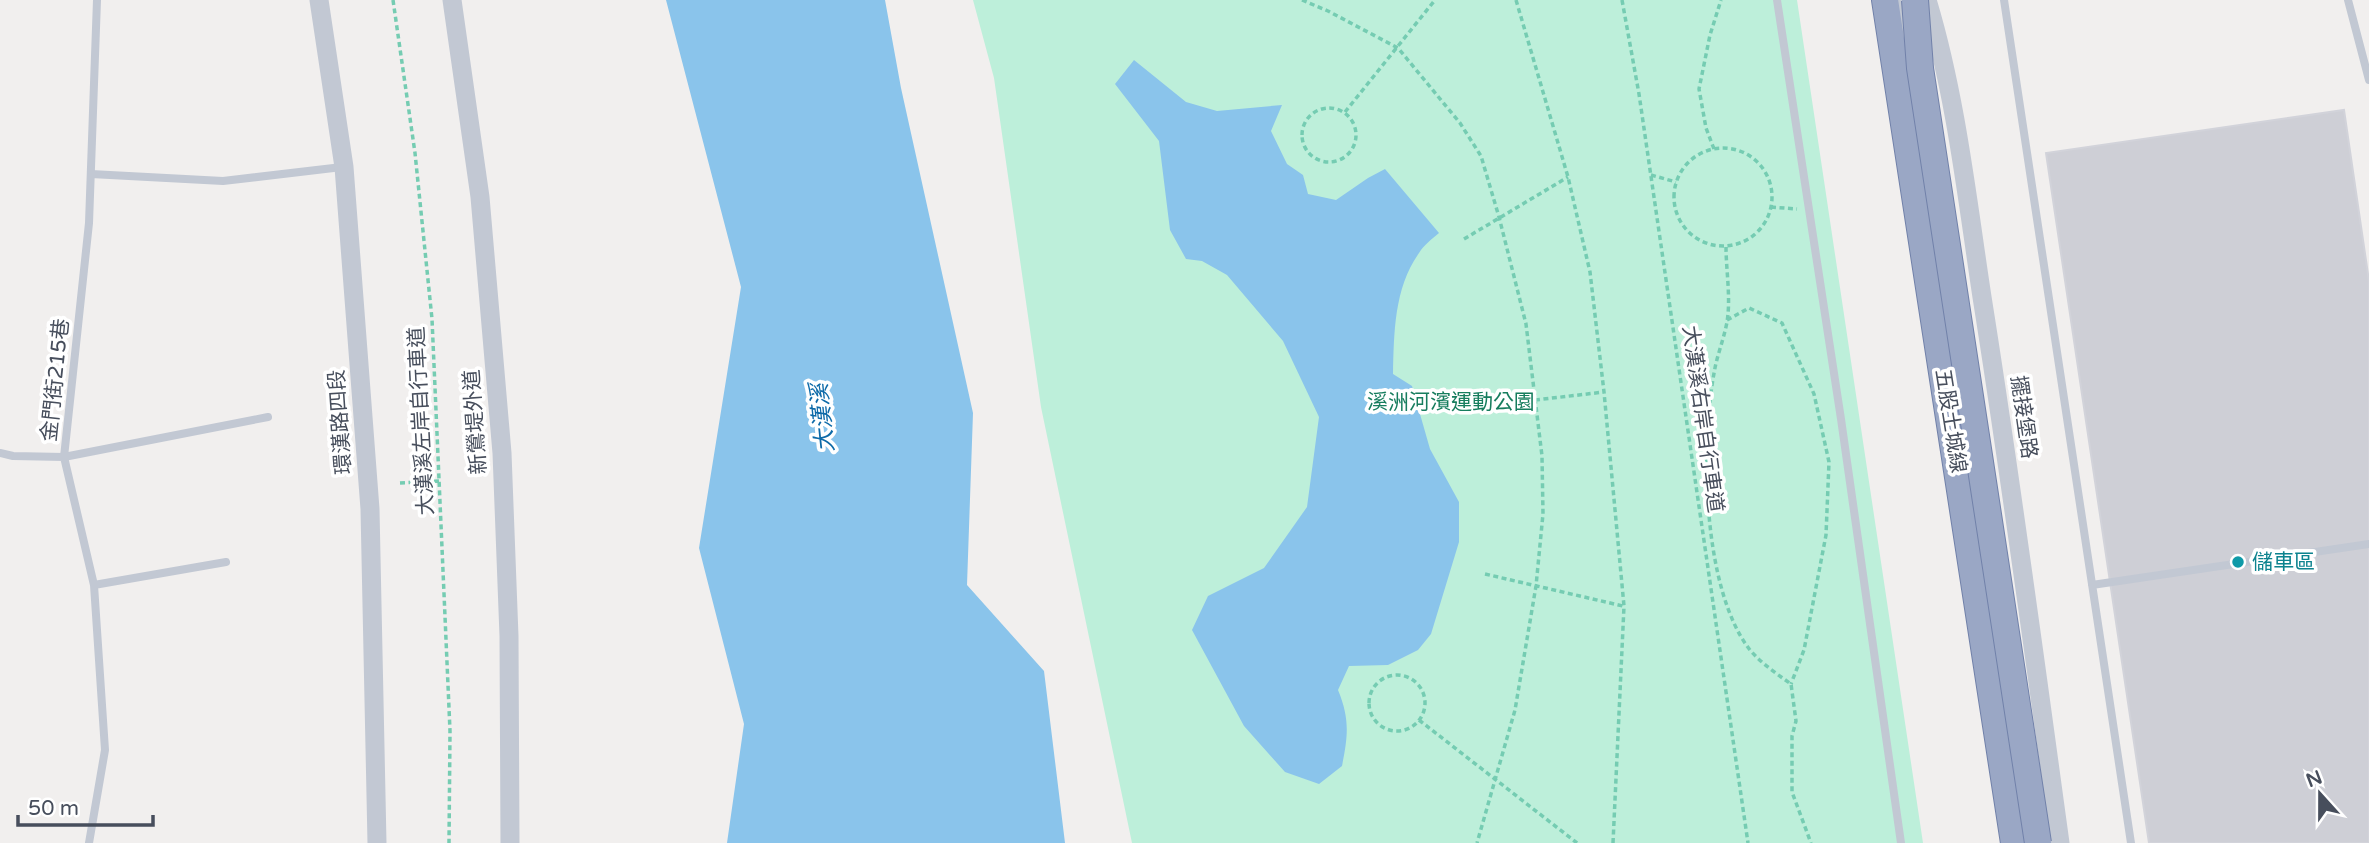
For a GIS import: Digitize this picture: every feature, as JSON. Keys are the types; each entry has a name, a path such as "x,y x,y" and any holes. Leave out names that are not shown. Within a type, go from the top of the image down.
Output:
{"highway":[{"name":"五股土城線","path":"1885,0 2037,840"},
{"name":"五股土城線","path":"1914,0 1920,68 2037,840"}],"street":[{"name":"環漢路四段","path":"319,0 344,167 370,509 377,843"},
{"name":"新鶯堤外道","path":"452,0 480,197 502,453 509,636 510,843"},
{"path":"1899,0 2037,840"},
{"name":"擺接堡路","path":"1927,0 1939,39 1956,126 1998,396 2037,840"}],"lane":[{"name":"金門街215巷","path":"89,843 105,750 94,585 64,457 89,223 97,0"},
{"path":"1777,0 1841,419 1901,843"},
{"path":"2004,0 2131,843"},
{"path":"2348,0 2369,80"},
{"path":"91,174 223,181 344,167"},
{"path":"0,453 13,456 64,457 268,417"},
{"path":"2092,585 2369,544"},
{"path":"94,585 226,562"}],"path":[{"name":"大漢溪左岸自行車道","path":"393,0 415,153 432,319 450,731 449,843"},
{"path":"1302,0 1398,48 1460,123 1481,156 1526,324 1542,456 1543,514 1536,586 1515,710 1477,843"},
{"path":"1345,112 1435,0"},
{"path":"1516,0 1568,177 1590,272 1604,391 1624,606 1613,843"},
{"name":"大漢溪右岸自行車道","path":"1622,0 1651,175 1748,843"},
{"path":"1714,149 1706,128 1699,89 1710,34 1721,0"},
{"path":"1337,108 1345,112 1355,127 1354,145 1342,159 1334,162 1316,159 1304,147 1301,138 1305,120 1319,109 1337,108"},
{"path":"1714,149 1745,153 1758,163 1767,176 1772,191 1766,222 1755,235 1741,243 1726,247 1709,245 1695,238 1684,227 1676,213 1676,182 1684,167 1697,156 1714,149"},
{"path":"1651,175 1676,182"},
{"path":"1464,239 1568,177"},
{"path":"1771,207 1797,209"},
{"path":"1726,247 1727,320 1714,370 1706,473 1716,565 1727,608 1750,649 1791,684"},
{"path":"1727,320 1749,308 1782,323 1814,394 1829,462 1826,535 1804,650 1791,684 1796,721 1792,736 1792,792 1811,843"},
{"path":"1460,409 1604,391"},
{"path":"400,483 440,481"},
{"path":"1702,525 1711,524"},
{"path":"1485,574 1624,606"},
{"path":"1395,676 1412,680 1419,686 1425,703 1419,720 1404,730 1386,729 1378,724 1373,717 1370,699 1378,683 1395,676"},
{"path":"1419,720 1577,843"}],"green space":[{"name":"溪洲河濱運動公園","path":"973,0 1797,0 1923,843 1132,843 1041,407 994,78"}],"water":[{"name":"大漢溪","path":"666,0 885,0 901,88 973,413 967,585 1044,671 1065,843 727,843 744,724 699,548 741,287"},
{"path":"1134,60 1186,102 1217,111 1282,105 1271,131 1287,164 1303,175 1308,194 1336,200 1385,169 1439,233 1421,250 1400,296 1393,374 1412,386 1430,449 1459,502 1459,542 1431,634 1418,650 1388,665 1349,666 1338,690 1345,710 1347,728 1342,766 1319,784 1285,772 1244,726 1192,630 1208,596 1264,568 1307,507 1319,417 1283,341 1227,275 1202,261 1186,259 1170,230 1159,141 1115,84"}],"building":[{"name":"儲車區","path":"2344,110 2369,281 2369,843 2149,843 2046,153"}],"place":[{"name":"儲車區","path":"2238,562"}]}
